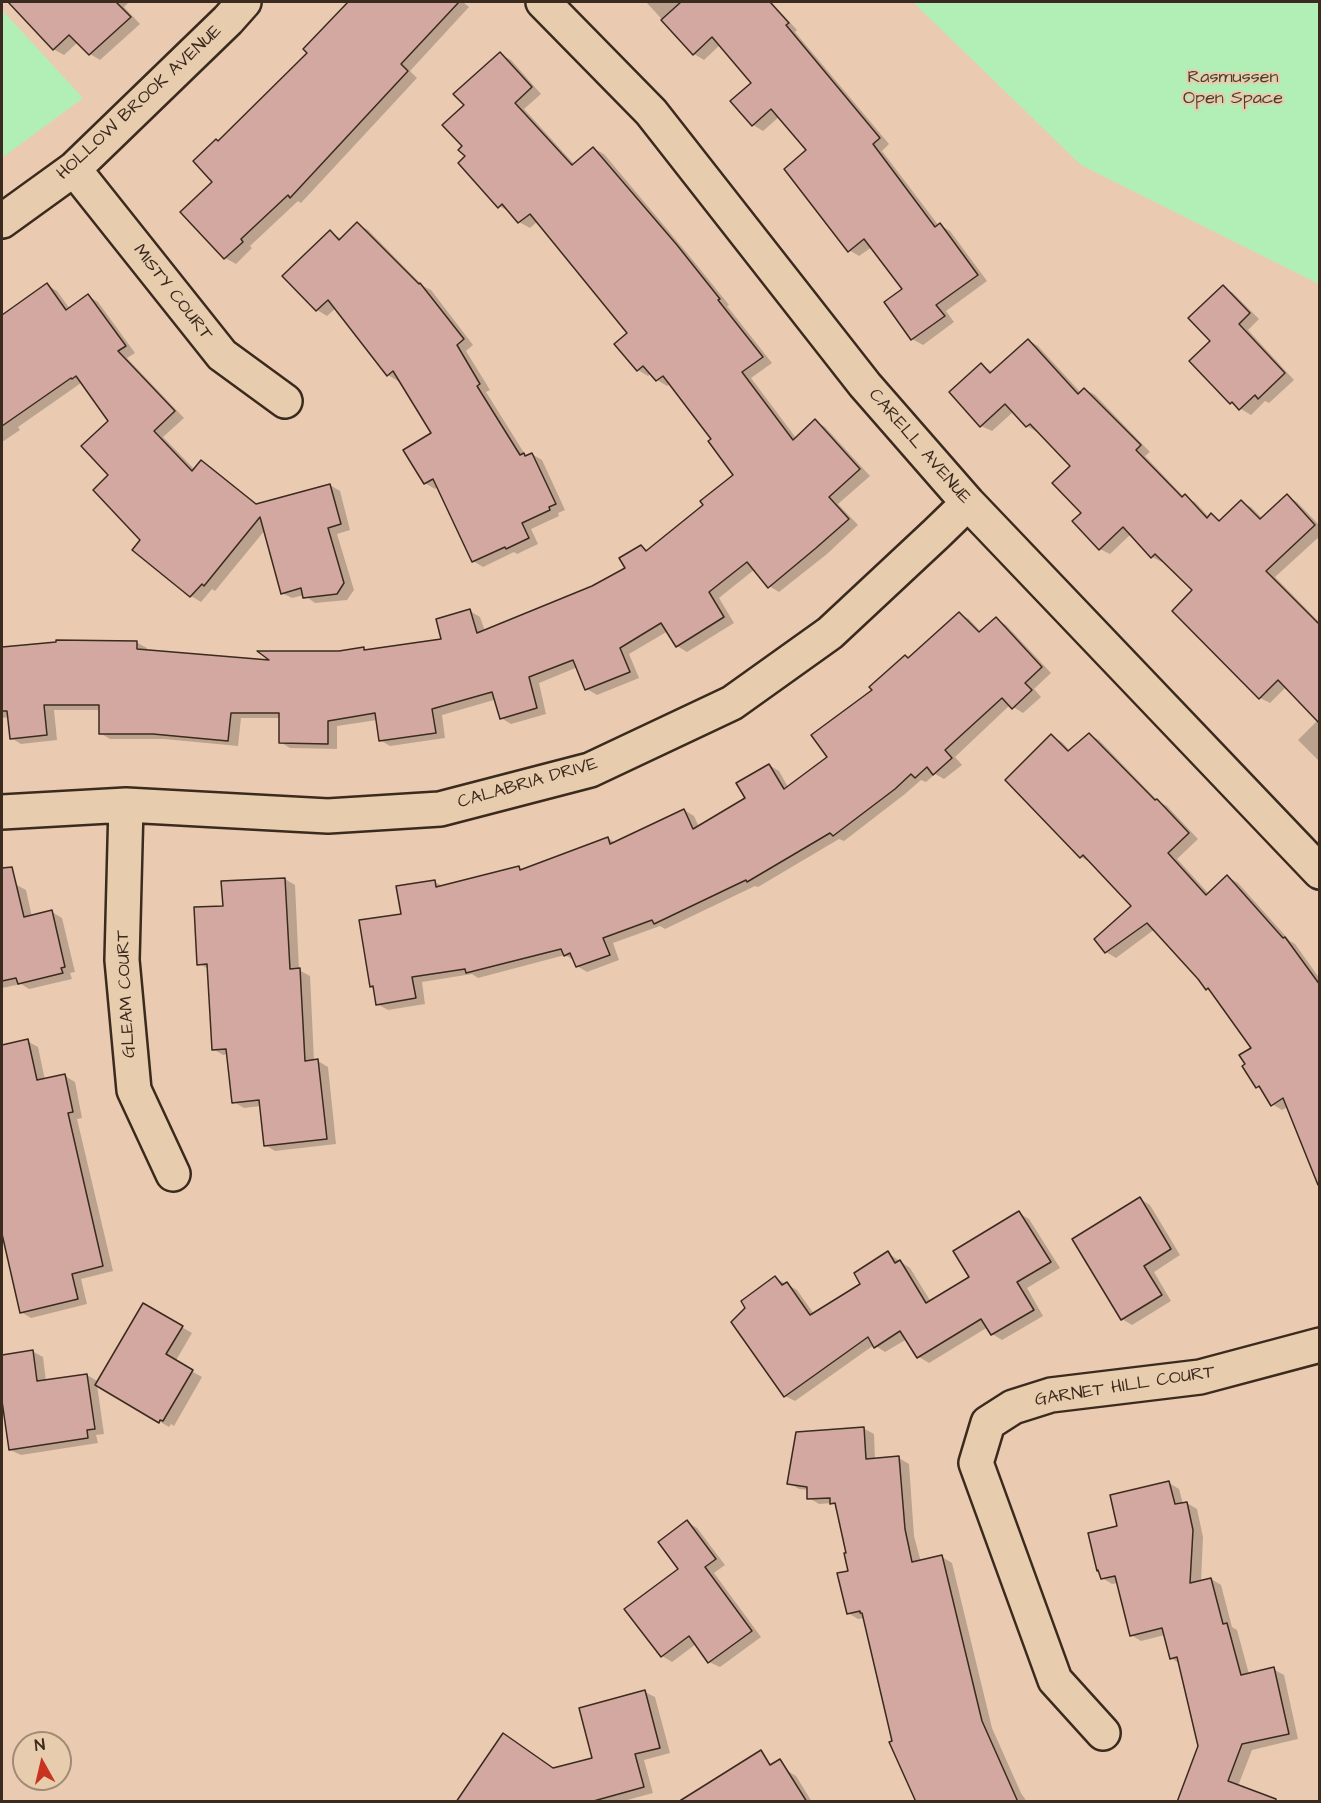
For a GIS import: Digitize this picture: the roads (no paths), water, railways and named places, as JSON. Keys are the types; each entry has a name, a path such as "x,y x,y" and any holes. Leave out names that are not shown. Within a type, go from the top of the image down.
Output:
{"street":[{"name":"HOLLOW BROOK AVENUE","path":"2,221 74,169 228,21 244,2"},
{"name":"CARELL AVENUE","path":"543,2 651,112 865,385 968,503 1320,872"},
{"name":"MISTY COURT","path":"74,169 222,356 285,401"},
{"name":"CALABRIA DRIVE","path":"2,812 126,805 328,816 440,809 590,770 732,703 830,633 968,503"},
{"name":"GLEAM COURT","path":"126,805 122,960 134,1090 173,1174"},
{"name":"GARNET HILL COURT","path":"1102,1733 1055,1680 976,1463 988,1424 1013,1407 1051,1395 1200,1377 1320,1345"}],"park label":[{"name":"Rasmussen Open Space","path":"1233,88"}]}
